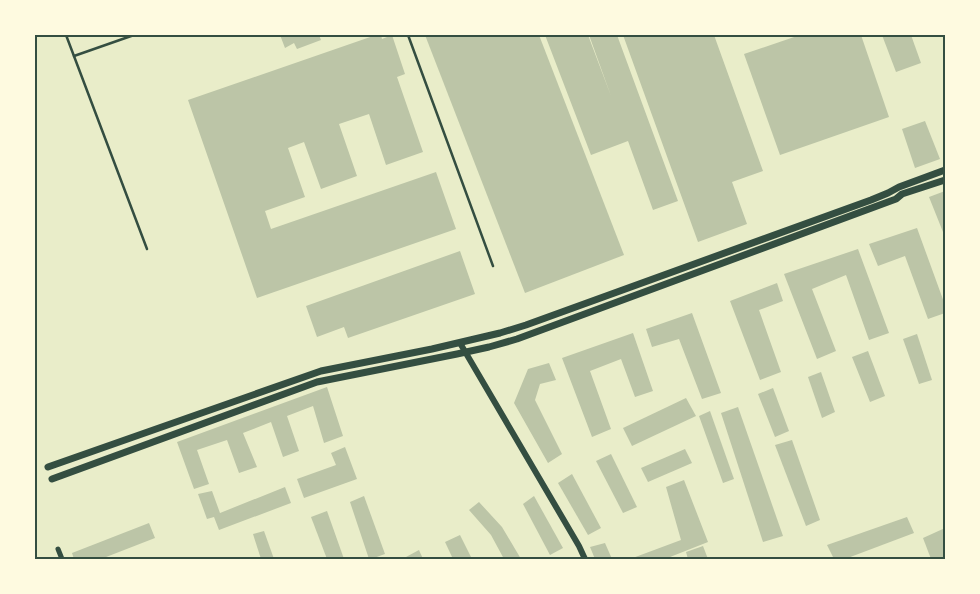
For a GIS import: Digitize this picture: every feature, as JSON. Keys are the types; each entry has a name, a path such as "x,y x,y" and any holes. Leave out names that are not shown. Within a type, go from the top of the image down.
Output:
{"main road":[{"path":"48,467 321,371 432,350 526,325 871,200 899,187 945,170"},
{"path":"52,479 317,382 489,347 543,330 887,203 902,194 945,180"}],"street":[{"path":"460,343 585,559"},
{"path":"58,549 62,559"}],"lane":[{"path":"66,35 147,249"},
{"path":"74,56 134,35"},
{"path":"408,35 493,266"}],"building":[{"path":"280,35 319,35 321,40 297,49 294,43 285,48"},
{"path":"376,35 381,35 382,39 392,35 405,74 397,77 423,152 386,165 369,114 339,124 357,176 321,189 304,142 288,148 305,197 265,211 271,229 436,172 456,229 257,298 188,100"},
{"path":"425,35 539,35 624,255 525,293"},
{"path":"545,35 588,35 611,96 589,35 617,35 678,201 653,210 628,141 591,155"},
{"path":"623,35 714,35 763,171 732,182 747,224 698,242"},
{"path":"800,35 861,35 889,117 780,155 744,54"},
{"path":"882,35 911,35 921,63 896,72"},
{"path":"925,121 940,159 915,168 902,129"},
{"path":"945,191 945,237 929,197"},
{"path":"917,228 945,305 945,313 928,319 905,256 878,266 869,244"},
{"path":"858,249 889,333 869,340 846,275 812,289 836,351 817,359 784,274"},
{"path":"460,251 475,294 348,338 344,327 317,337 306,306"},
{"path":"777,283 783,301 759,310 781,372 760,380 730,301"},
{"path":"692,313 721,393 702,399 679,339 652,347 646,329"},
{"path":"633,333 653,391 635,397 621,359 590,371 611,429 592,437 562,358"},
{"path":"917,334 932,380 919,384 903,339"},
{"path":"868,351 885,396 870,402 852,357"},
{"path":"549,363 556,380 540,384 535,400 562,454 548,463 514,403 528,369"},
{"path":"821,372 835,412 822,418 808,377"},
{"path":"327,387 343,436 324,443 313,406 287,416 299,451 283,457 271,422 243,433 257,467 239,473 227,440 197,450 209,484 194,489 177,442"},
{"path":"773,388 789,431 775,437 758,394"},
{"path":"686,398 696,416 632,446 623,428"},
{"path":"738,407 783,536 763,542 721,413"},
{"path":"710,411 734,479 723,483 699,416"},
{"path":"792,440 820,520 806,526 775,445"},
{"path":"345,447 357,479 304,498 297,479 336,465 331,453"},
{"path":"685,449 692,463 648,482 641,468"},
{"path":"611,454 637,507 623,513 596,461"},
{"path":"572,474 601,528 588,535 558,483"},
{"path":"684,480 708,542 665,559 630,559 681,540 666,487"},
{"path":"285,487 291,503 219,530 214,517 207,519 198,494 212,491 220,513"},
{"path":"364,496 385,554 371,559 369,559 350,502"},
{"path":"534,496 563,548 550,555 523,504"},
{"path":"479,502 502,527 521,559 504,559 491,535 469,510"},
{"path":"327,511 344,559 327,559 311,517"},
{"path":"907,517 914,533 845,559 834,559 827,545"},
{"path":"149,523 155,538 101,559 74,559 72,553"},
{"path":"945,528 945,559 931,559 923,538"},
{"path":"264,531 274,559 261,559 253,534"},
{"path":"460,535 472,559 453,559 445,542"},
{"path":"605,543 612,559 595,559 590,547"},
{"path":"703,546 708,559 688,559 686,552"},
{"path":"419,550 423,559 407,559 406,557"}]}
